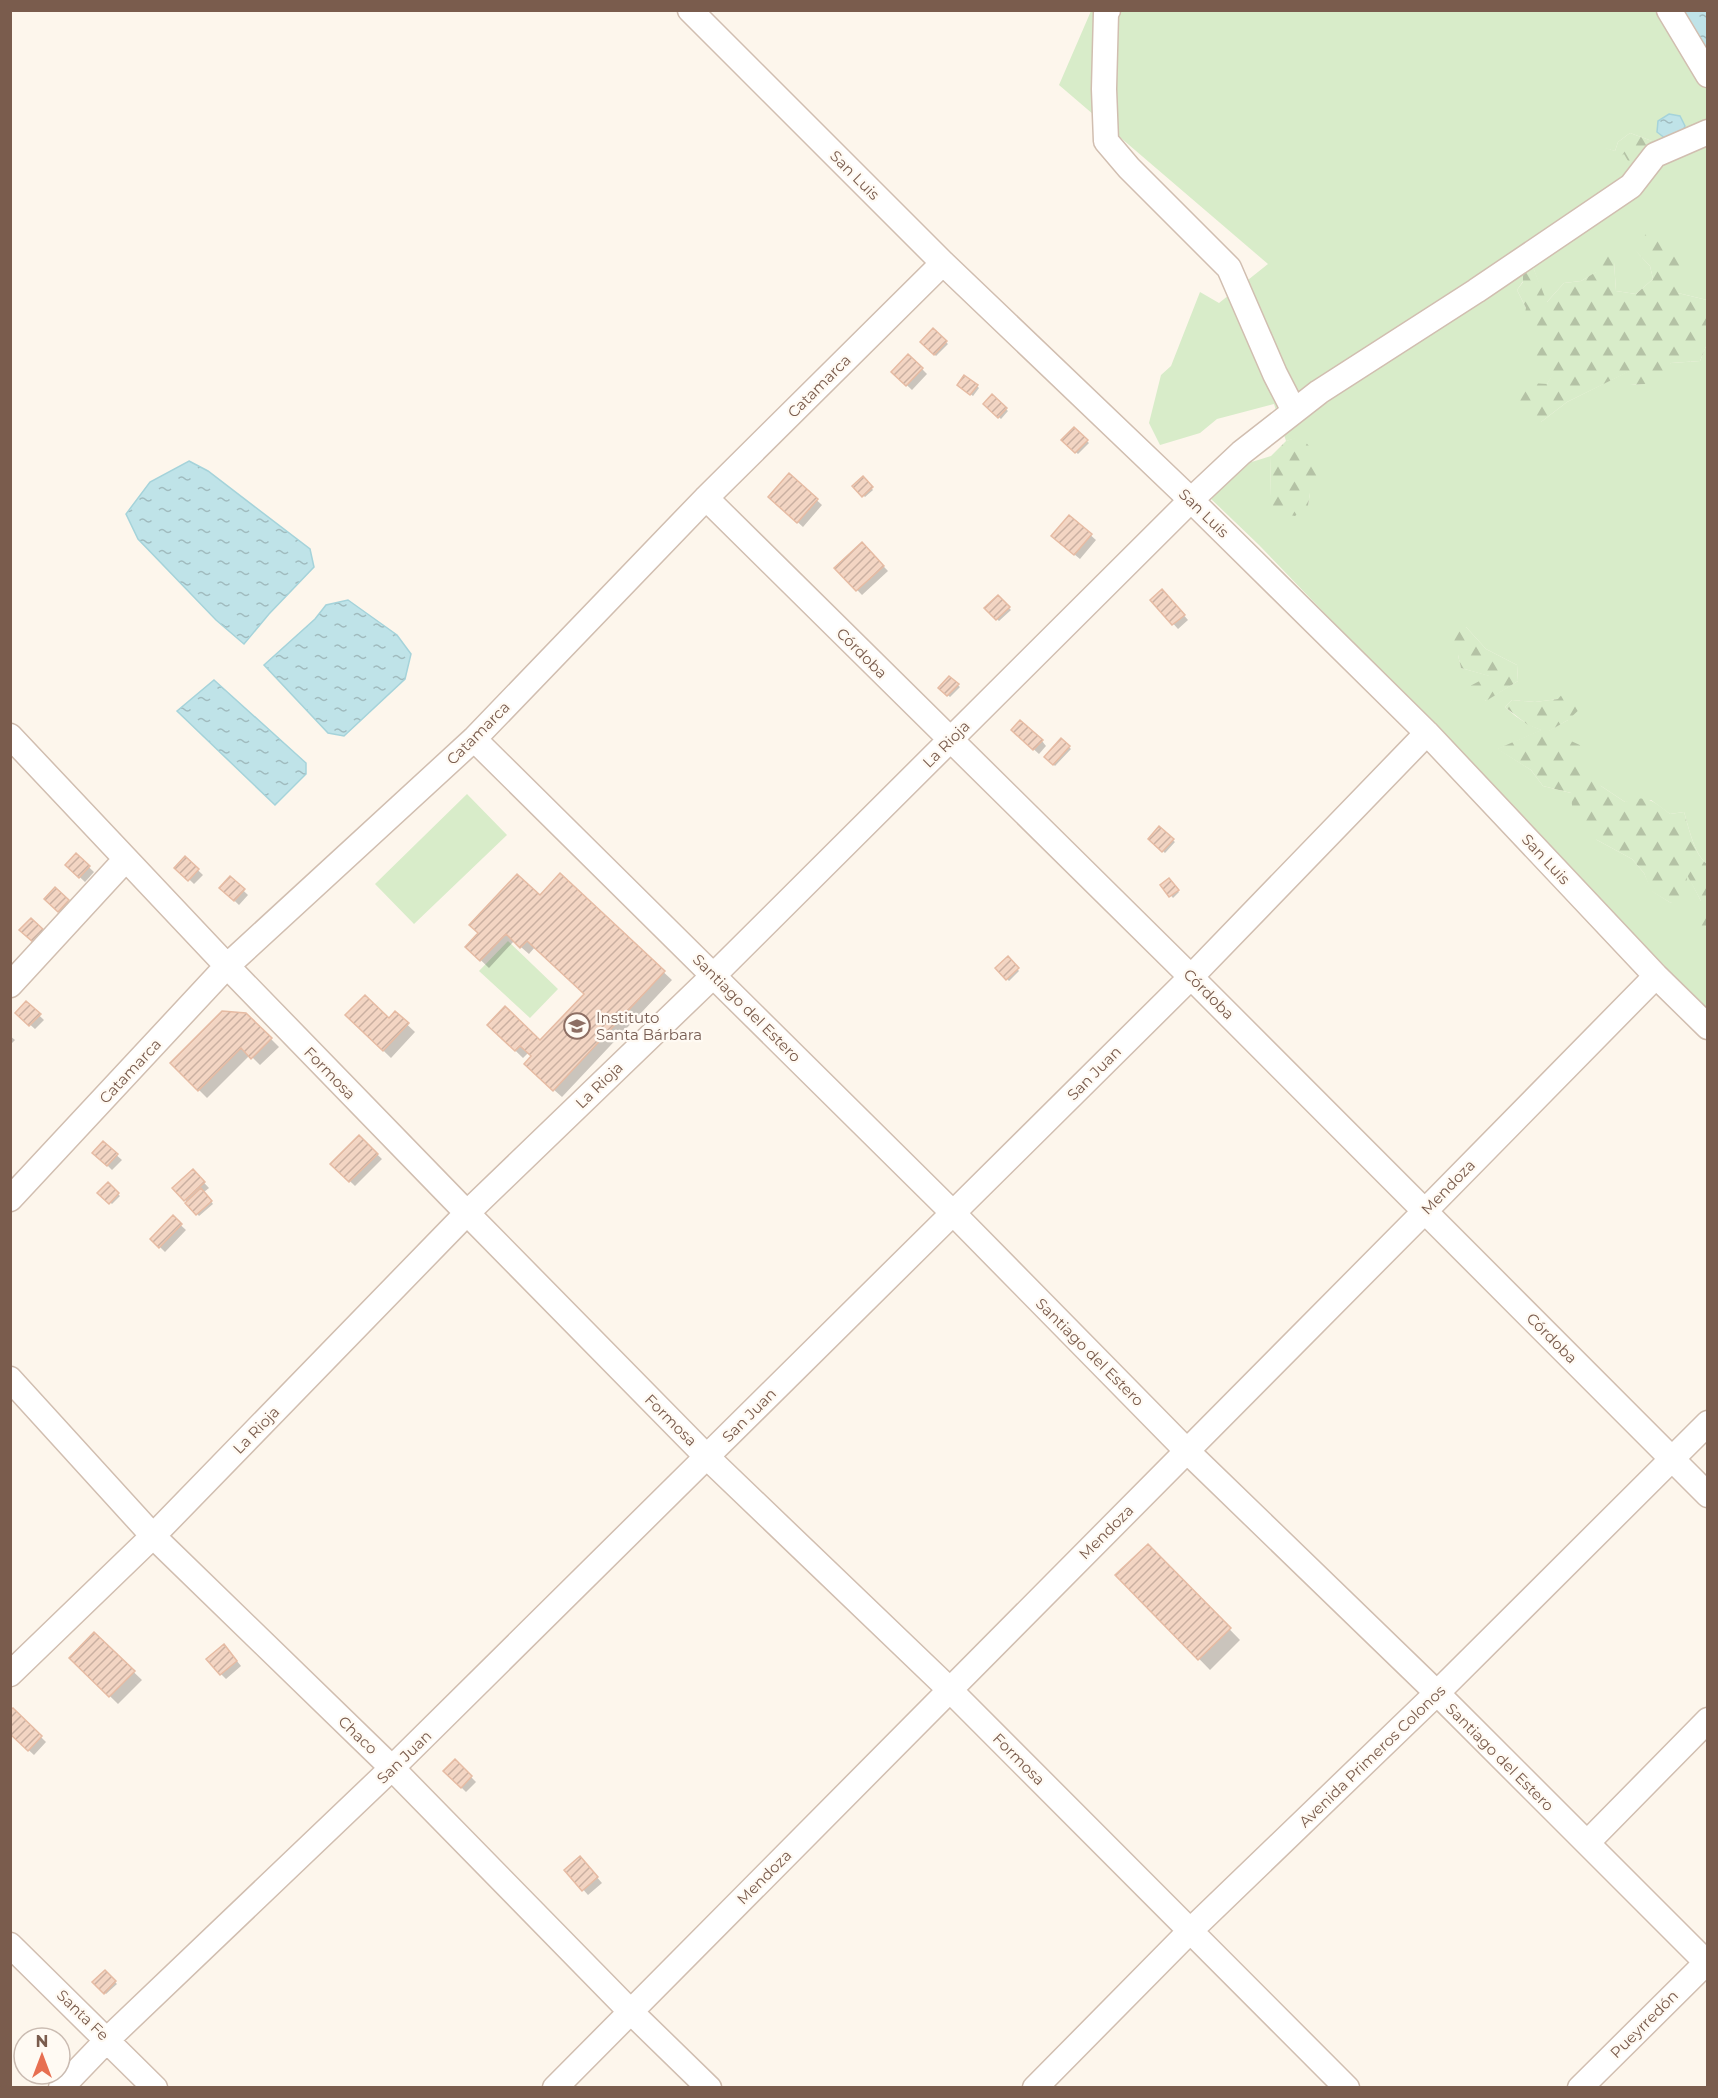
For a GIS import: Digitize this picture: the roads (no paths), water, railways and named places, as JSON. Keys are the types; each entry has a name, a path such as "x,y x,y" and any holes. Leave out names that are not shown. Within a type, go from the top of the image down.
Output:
{"street":[{"name":"San Luis","path":"690,10 943,262 1191,500 1427,733 1707,1027"},
{"path":"1108,10 1106,13 1104,89 1106,141 1129,168 1230,268 1275,374 1294,411"},
{"path":"1670,10 1707,75"},
{"name":"La Rioja","path":"10,1674 153,1536 467,1213 714,975 1241,453 1319,392 1476,291 1631,186 1655,155 1707,132"},
{"name":"Catamarca","path":"10,1199 227,966 474,739 706,498 943,262"},
{"name":"Córdoba","path":"706,498 1426,1210 1707,1494"},
{"name":"San Juan","path":"61,2088 108,2039 393,1768 1191,977 1427,733"},
{"name":"Formosa","path":"11,739 227,966 707,1457 949,1689 1190,1931 1333,2083"},
{"name":"Santiago del Estero","path":"474,739 953,1213 1187,1451 1437,1693 1707,1963"},
{"path":"10,985 126,858"},
{"name":"Mendoza","path":"555,2088 1656,975"},
{"name":"Chaco","path":"10,1379 153,1536 393,1768 631,2012 709,2088"},
{"name":"Avenida Primeros Colonos","path":"1035,2088 1190,1931 1437,1693 1707,1423"},
{"path":"1587,1843 1707,1720"},
{"name":"Santa Fe","path":"10,1945 108,2039 155,2088"},
{"name":"Pueyrredón","path":"1580,2088 1707,1963"}],"water":[{"path":"1682,11 1707,11 1707,53"},
{"path":"1669,114 1680,116 1685,126 1682,132 1666,139 1657,132 1658,121"},
{"path":"189,461 208,471 310,549 314,567 244,644 216,620 138,539 126,514 150,482"},
{"path":"348,600 397,635 411,654 405,679 344,736 328,733 264,665 315,619 326,605"},
{"path":"214,680 306,763 306,774 275,805 177,711"}],"place":[{"name":"Instituto Santa Bárbara","path":"577,1026"}]}
